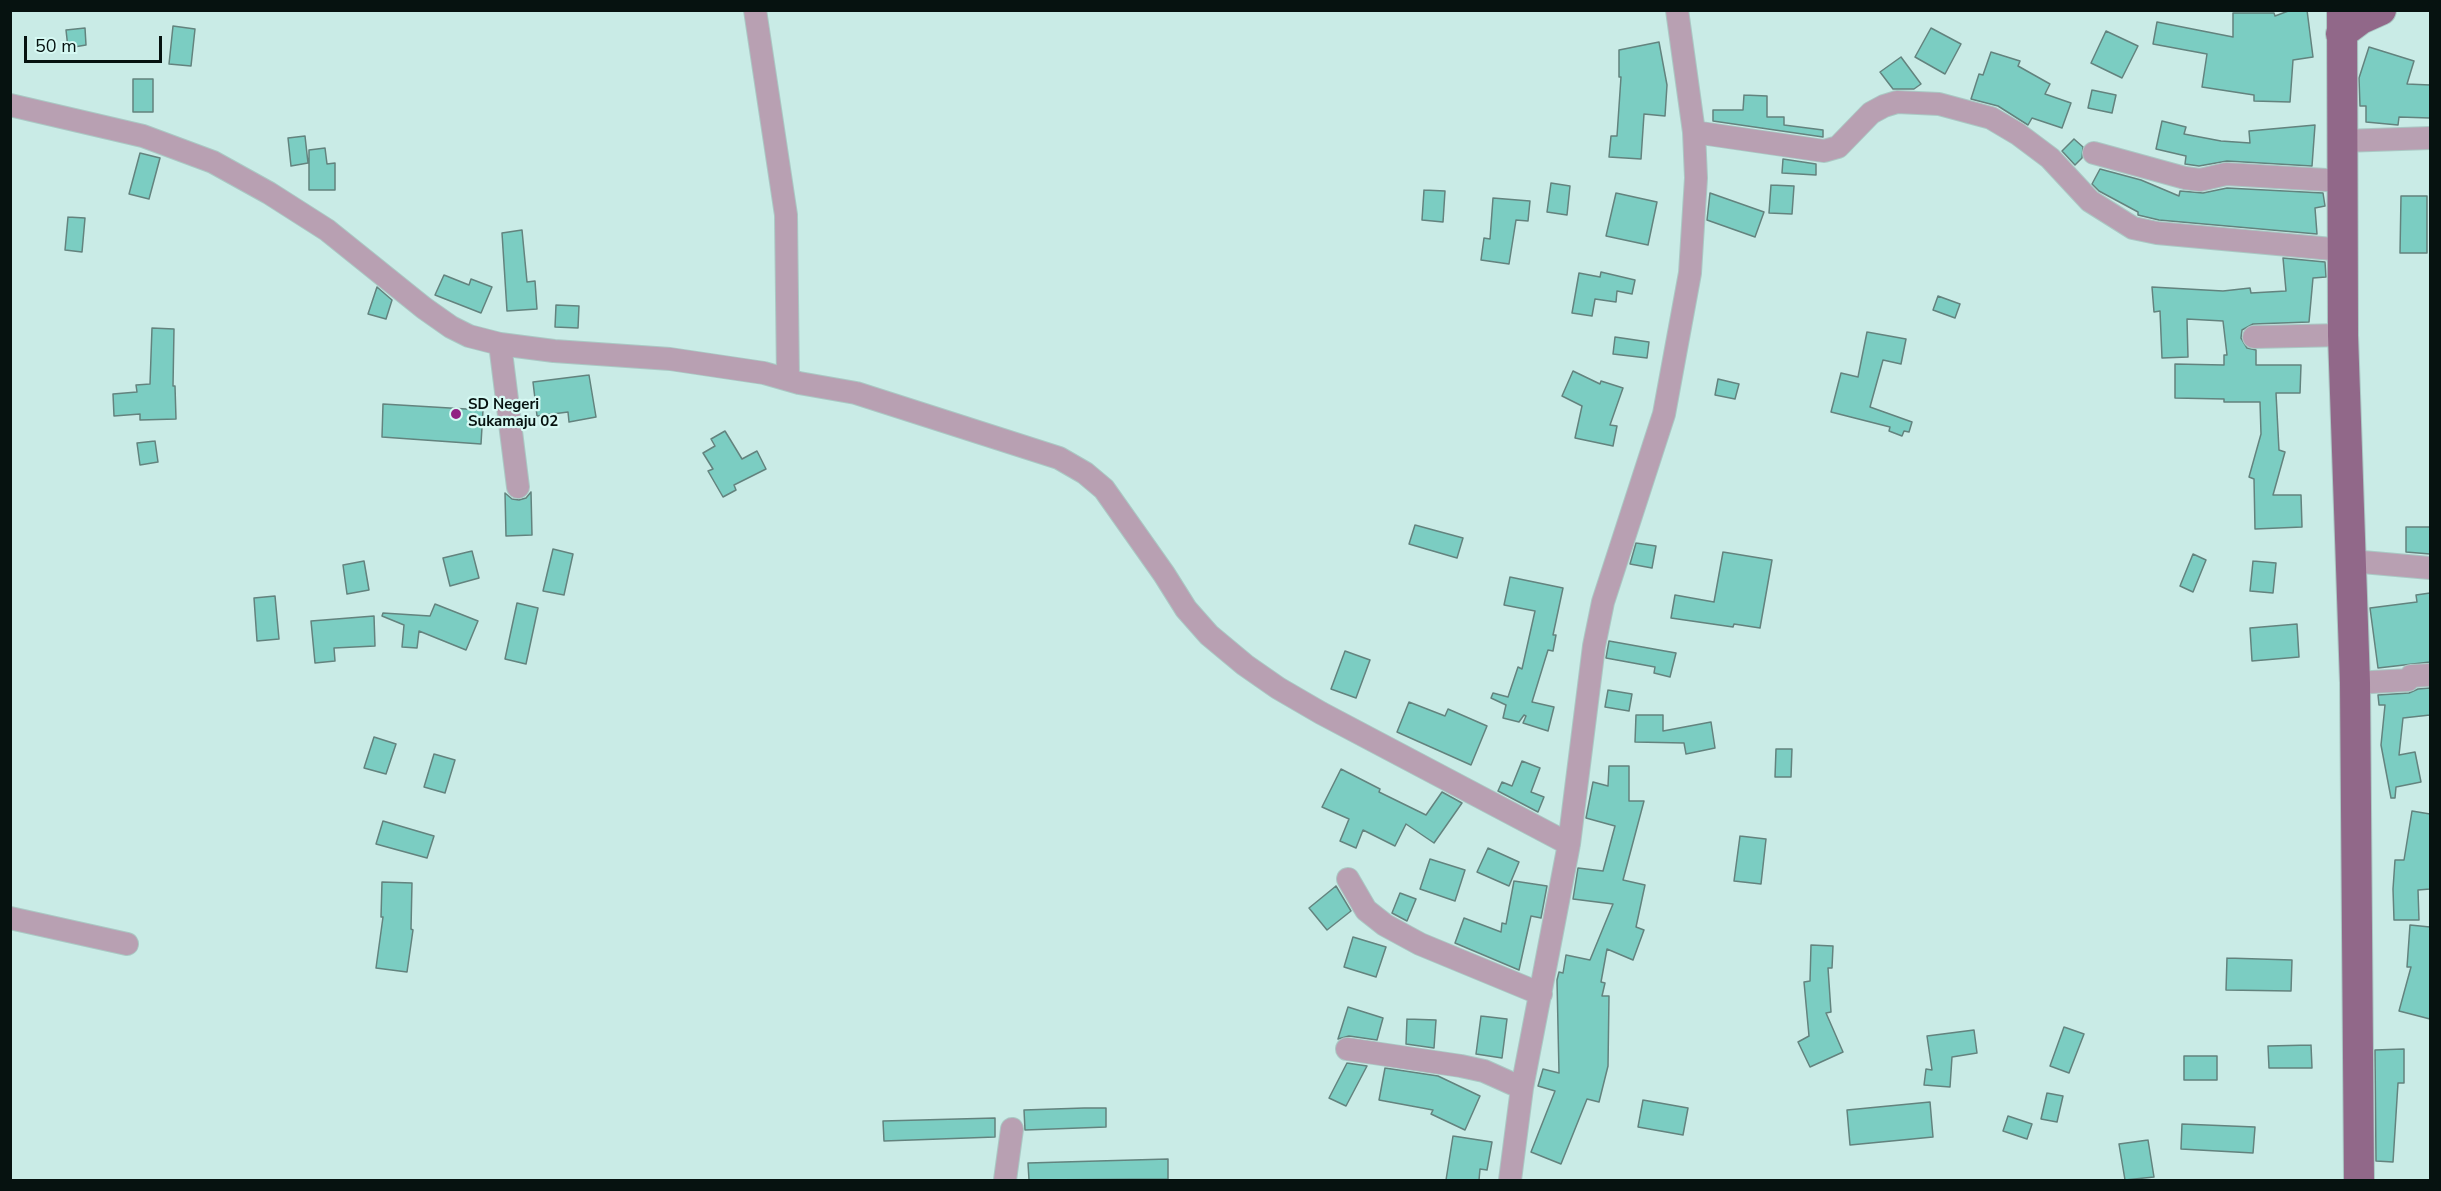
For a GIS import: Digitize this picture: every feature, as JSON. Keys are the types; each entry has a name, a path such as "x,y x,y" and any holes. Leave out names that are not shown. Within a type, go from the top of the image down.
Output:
{"main road":[{"path":"2359,1180 2355,683 2343,335 2342,22 2361,19 2381,10"}],"street":[{"path":"755,10 786,215 793,381"},
{"path":"1510,1180 1522,1088 1569,844 1594,646 1603,602 1664,414 1688,284 1695,219 1694,132 1677,10"},
{"path":"1694,132 1824,152 1838,147 1871,113 1884,106 1897,102 1939,104 1990,118 2018,134 2050,158 2090,201 2133,228 2157,233 2343,250"},
{"path":"10,105 143,136 213,162 327,230 424,308 451,327 469,336 500,344 554,351 670,359 856,393 1059,458 1085,473 1104,489 1186,609 1209,635 1245,664 1278,688 1321,713 1569,844"},
{"path":"2343,141 2430,138"},
{"path":"2094,153 2199,180 2226,174 2343,181"},
{"path":"2254,337 2343,335"},
{"path":"500,344 518,487"},
{"path":"2351,561 2430,568"},
{"path":"2355,683 2408,680 2411,676 2430,675"},
{"path":"1348,879 1366,910 1385,925 1420,944 1541,994"},
{"path":"10,918 127,944"},
{"path":"1347,1049 1484,1071 1522,1088"},
{"path":"1005,1180 1012,1129"}],"building":[{"path":"2291,10 2307,10 2313,57 2293,60 2290,102 2254,101 2254,95 2202,87 2207,54 2153,44 2157,22 2233,37 2233,13 2274,13 2275,16"},
{"path":"173,26 195,29 191,66 169,64"},
{"path":"85,28 86,45 68,48 66,30"},
{"path":"1931,28 1961,44 1945,74 1915,57"},
{"path":"2106,31 2138,46 2122,78 2091,63"},
{"path":"1659,42 1667,85 1665,116 1644,114 1641,159 1609,157 1611,136 1617,136 1621,77 1619,77 1619,50"},
{"path":"2369,47 2414,61 2407,84 2430,85 2430,118 2399,117 2398,125 2366,122 2366,106 2360,106 2359,78"},
{"path":"1991,52 2020,61 2018,66 2050,84 2045,94 2071,103 2062,128 2032,118 2028,125 1998,106 1971,99 1979,74 1983,75"},
{"path":"1901,57 1921,84 1914,89 1893,89 1880,72"},
{"path":"133,79 153,79 153,112 133,112"},
{"path":"2092,90 2116,95 2112,113 2088,108"},
{"path":"1744,95 1767,96 1767,117 1784,117 1784,125 1823,130 1823,137 1713,121 1713,110 1743,110"},
{"path":"2162,121 2186,127 2184,134 2221,141 2250,143 2249,131 2315,125 2312,166 2227,161 2199,166 2185,164 2186,156 2156,149"},
{"path":"305,136 308,163 291,166 288,138"},
{"path":"2074,139 2083,147 2082,158 2075,165 2062,151"},
{"path":"325,148 327,164 335,163 335,190 309,190 309,150"},
{"path":"140,153 160,158 149,199 129,194"},
{"path":"1783,159 1816,164 1816,175 1782,173"},
{"path":"2100,169 2141,180 2179,196 2180,191 2203,193 2227,188 2323,193 2325,206 2315,208 2317,234 2159,220 2138,215 2138,212 2099,191 2092,184"},
{"path":"1551,183 1570,186 1567,215 1547,212"},
{"path":"1771,185 1794,186 1792,214 1769,213"},
{"path":"1424,190 1445,191 1443,222 1422,220"},
{"path":"1616,193 1657,202 1648,245 1606,236"},
{"path":"1710,193 1764,212 1755,237 1707,220"},
{"path":"2401,196 2427,196 2427,253 2400,253"},
{"path":"1493,198 1530,201 1528,221 1516,220 1509,264 1481,260 1484,238 1490,239"},
{"path":"68,217 85,218 82,252 65,250"},
{"path":"522,230 527,282 535,281 537,309 507,311 502,233"},
{"path":"2283,258 2325,262 2326,277 2313,278 2309,322 2253,324 2242,330 2241,338 2247,348 2256,350 2256,365 2301,365 2300,393 2276,393 2279,450 2285,452 2273,495 2301,495 2302,527 2255,529 2254,479 2249,477 2261,434 2260,402 2175,398 2175,364 2224,365 2224,355 2227,355 2223,321 2187,319 2188,357 2162,358 2160,311 2154,312 2152,287 2223,291 2250,288 2251,293 2286,291"},
{"path":"1601,272 1635,280 1632,294 1617,291 1616,302 1595,299 1592,316 1572,313 1579,273 1600,277"},
{"path":"444,275 469,285 471,279 492,287 481,313 435,295"},
{"path":"377,287 392,300 386,319 368,314"},
{"path":"1938,296 1960,304 1955,318 1933,310"},
{"path":"556,305 579,306 578,328 555,327"},
{"path":"152,328 174,329 173,386 175,386 176,419 140,420 140,414 114,416 113,394 137,392 136,385 150,384"},
{"path":"1867,332 1906,339 1901,364 1883,360 1870,407 1912,422 1909,432 1904,431 1902,436 1889,431 1890,427 1831,412 1841,373 1858,377"},
{"path":"1615,337 1649,342 1647,358 1613,354"},
{"path":"1573,371 1600,384 1601,381 1623,388 1610,425 1617,426 1613,446 1575,438 1582,406 1562,396"},
{"path":"589,375 596,417 569,422 568,412 537,416 533,382"},
{"path":"1718,379 1739,384 1735,399 1715,395"},
{"path":"383,404 483,410 481,444 382,437"},
{"path":"725,431 742,459 757,451 766,469 734,485 736,490 723,497 708,471 713,469 703,453 715,446 711,439"},
{"path":"155,441 158,462 140,465 137,443"},
{"path":"531,492 532,535 506,536 505,493 512,499 519,500 526,498"},
{"path":"1415,525 1463,538 1457,558 1409,544"},
{"path":"2406,527 2430,527 2430,554 2406,552"},
{"path":"1636,543 1656,546 1652,568 1630,564"},
{"path":"553,549 573,554 564,595 543,591"},
{"path":"472,551 479,578 450,586 443,558"},
{"path":"1723,552 1772,560 1760,628 1734,624 1733,627 1671,618 1675,595 1714,602"},
{"path":"2193,554 2206,560 2193,592 2180,586"},
{"path":"364,561 369,590 347,594 343,565"},
{"path":"2253,561 2276,563 2273,593 2250,591"},
{"path":"1510,577 1563,588 1553,635 1556,635 1553,651 1548,650 1532,702 1554,707 1548,731 1523,723 1526,716 1524,715 1519,722 1503,718 1506,705 1491,698 1493,693 1508,697 1518,667 1522,669 1535,611 1504,605"},
{"path":"2430,593 2430,662 2378,668 2370,608 2417,602 2416,595"},
{"path":"275,596 279,639 257,641 254,598"},
{"path":"517,603 538,608 526,664 505,659"},
{"path":"435,604 478,621 466,650 419,631 417,648 402,647 404,625 382,616 383,613 430,616"},
{"path":"374,616 375,646 334,648 335,661 315,663 311,621"},
{"path":"2297,624 2299,657 2252,661 2250,628"},
{"path":"1609,641 1676,653 1670,677 1654,673 1655,667 1606,658"},
{"path":"1345,651 1370,660 1356,698 1331,689"},
{"path":"2430,688 2430,715 2403,718 2399,755 2415,752 2421,782 2396,787 2395,798 2391,798 2381,745 2385,705 2379,705 2378,695 2409,693 2418,689"},
{"path":"1608,690 1632,694 1629,711 1605,707"},
{"path":"1409,702 1445,716 1448,709 1487,726 1471,765 1397,732"},
{"path":"1636,715 1663,715 1663,731 1711,722 1715,748 1686,754 1684,743 1635,742"},
{"path":"374,737 396,744 386,774 364,768"},
{"path":"1776,749 1792,749 1791,777 1775,777"},
{"path":"434,754 455,760 445,793 424,787"},
{"path":"1522,761 1540,768 1531,792 1544,797 1538,812 1498,791 1502,782 1512,786"},
{"path":"1609,766 1629,766 1629,801 1644,801 1623,880 1645,885 1636,927 1644,930 1633,960 1607,949 1601,982 1605,983 1602,996 1609,996 1608,1066 1599,1102 1587,1099 1561,1164 1531,1152 1555,1091 1538,1086 1543,1069 1559,1073 1557,980 1559,972 1563,973 1566,955 1590,960 1613,904 1573,899 1578,868 1603,871 1615,826 1586,818 1593,782 1608,786"},
{"path":"1341,769 1380,789 1379,792 1426,815 1442,792 1462,803 1434,843 1406,824 1395,846 1363,830 1356,848 1340,841 1349,819 1322,807"},
{"path":"2412,811 2430,814 2430,889 2418,890 2419,920 2394,920 2395,860 2404,860"},
{"path":"383,821 434,836 427,858 376,844"},
{"path":"1740,836 1766,839 1761,884 1734,881"},
{"path":"1488,848 1519,862 1509,886 1477,872"},
{"path":"1430,859 1465,870 1455,901 1420,889"},
{"path":"1514,881 1547,886 1541,918 1531,916 1519,970 1455,943 1464,918 1501,932 1502,923 1506,924"},
{"path":"382,882 412,883 411,929 413,930 407,972 376,968 383,917 381,917"},
{"path":"1336,886 1351,911 1327,930 1309,908"},
{"path":"1400,893 1416,899 1407,921 1392,913"},
{"path":"2410,925 2430,927 2430,1019 2399,1011 2411,967 2407,967"},
{"path":"1353,937 1386,947 1376,977 1344,967"},
{"path":"1811,945 1833,946 1832,968 1828,968 1831,1012 1826,1013 1843,1052 1810,1067 1798,1042 1809,1036 1804,982 1810,981"},
{"path":"2227,958 2292,960 2291,991 2226,990"},
{"path":"1348,1007 1383,1018 1377,1040 1349,1036 1338,1039"},
{"path":"1481,1016 1507,1019 1502,1058 1476,1054"},
{"path":"1407,1019 1436,1020 1434,1048 1406,1044"},
{"path":"2064,1027 2084,1034 2069,1073 2050,1066"},
{"path":"1974,1030 1977,1053 1952,1057 1950,1087 1924,1085 1926,1069 1932,1070 1927,1036"},
{"path":"2311,1045 2312,1068 2269,1068 2268,1046"},
{"path":"2404,1049 2404,1083 2398,1083 2393,1162 2376,1161 2375,1050"},
{"path":"2184,1056 2217,1056 2217,1080 2184,1080"},
{"path":"1347,1063 1367,1066 1346,1106 1329,1098"},
{"path":"1385,1068 1438,1076 1480,1096 1465,1130 1431,1114 1433,1110 1379,1100"},
{"path":"2047,1093 2063,1096 2057,1122 2041,1119"},
{"path":"1643,1100 1688,1108 1683,1135 1638,1127"},
{"path":"1930,1102 1933,1137 1850,1145 1847,1110"},
{"path":"1106,1108 1106,1127 1025,1130 1024,1110"},
{"path":"2008,1116 2032,1124 2027,1139 2003,1131"},
{"path":"995,1118 995,1137 884,1141 883,1121"},
{"path":"2182,1124 2255,1127 2253,1153 2181,1149"},
{"path":"1453,1136 1492,1142 1487,1170 1480,1169 1479,1180 1446,1180"},
{"path":"2148,1140 2154,1177 2125,1180 2119,1144"},
{"path":"1168,1159 1168,1179 1029,1180 1028,1163"}],"place":[{"name":"SD Negeri Sukamaju 02","path":"456,414"}]}
